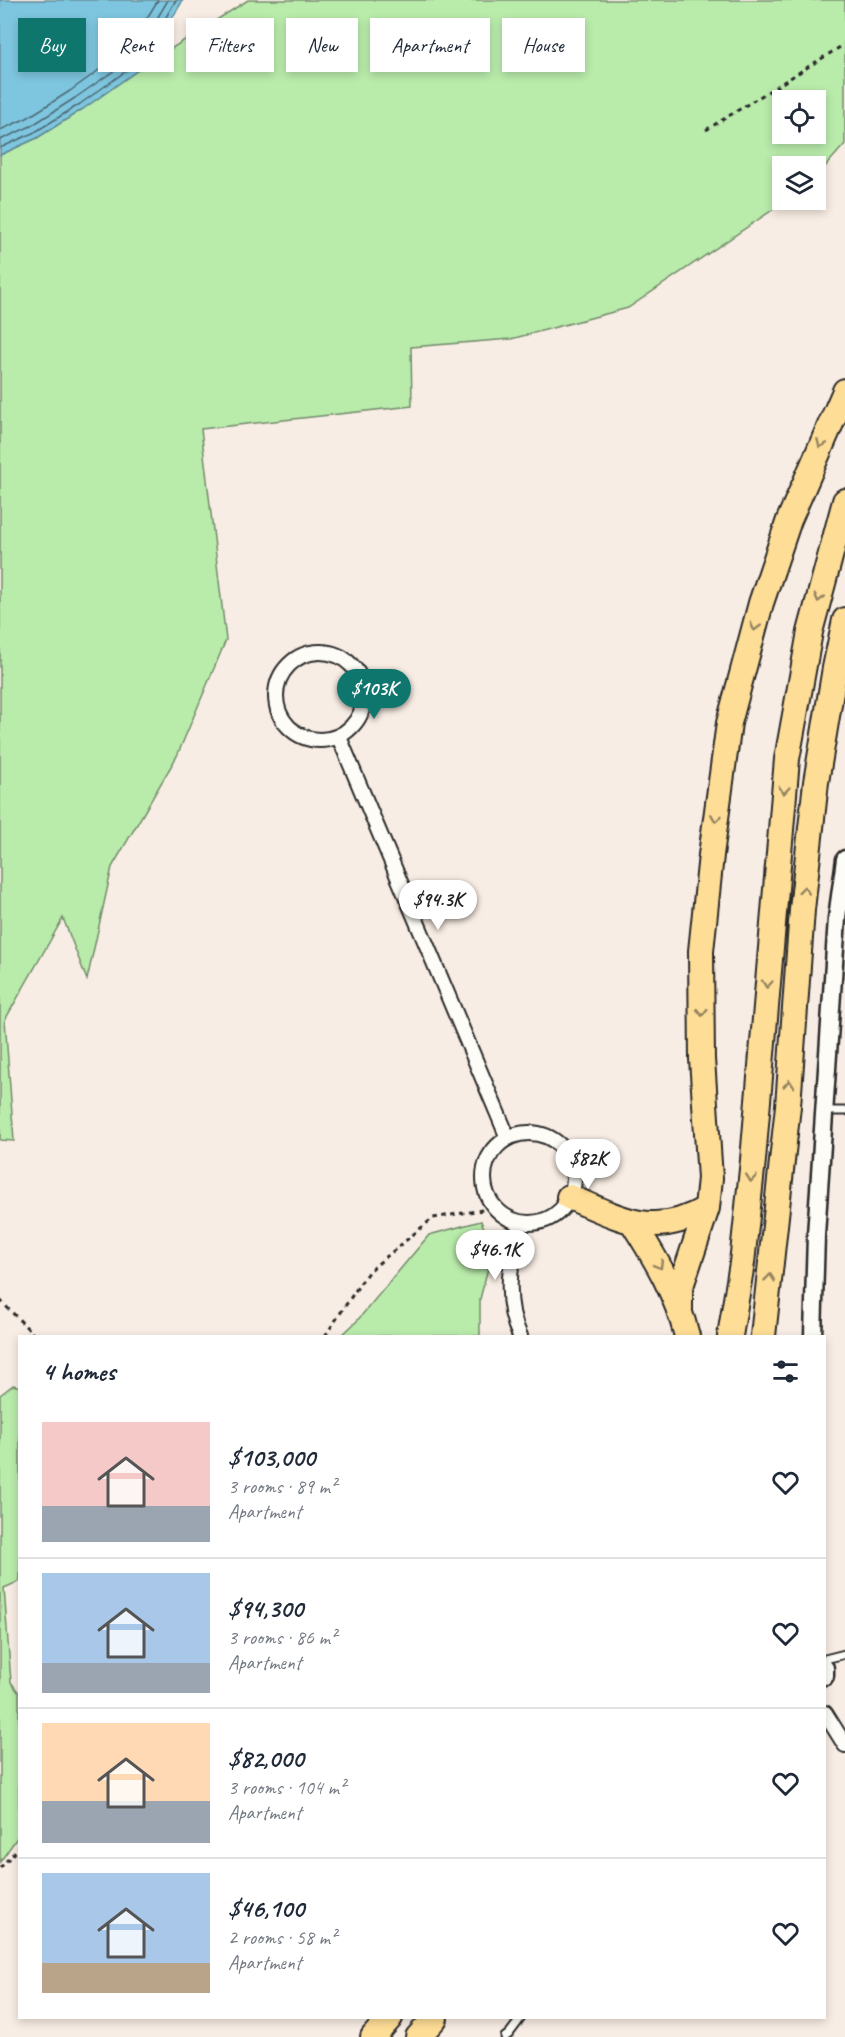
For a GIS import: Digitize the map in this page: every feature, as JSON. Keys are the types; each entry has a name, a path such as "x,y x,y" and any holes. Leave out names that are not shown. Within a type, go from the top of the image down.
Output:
{"highway":[{"path":"680,1310 680,1289 707,1208 710,1178 702,1059 702,951 711,855 729,723 761,603 789,520 845,391"},
{"path":"730,1335 742,1263 753,1160 787,759 810,632 845,501"},
{"path":"763,1335 787,1118 802,910 815,793 845,620"},
{"path":"570,1197 633,1223 655,1225 692,1217 707,1208"},
{"path":"633,1223 668,1280 687,1335"},
{"path":"373,2037 387,2019"},
{"path":"418,2037 434,2019"}],"street":[{"path":"313,652 334,655 351,665 359,676 364,690 359,717 351,728 339,736 324,741 309,740 295,734 280,716 275,694 279,678 287,666 300,656 313,652"},
{"path":"339,736 508,1138"},
{"path":"813,1335 816,1235 837,918 845,859"},
{"path":"521,1134 535,1134 548,1138 560,1146 573,1170 570,1197 561,1209 549,1218 535,1223 520,1222 506,1217 494,1208 487,1196 484,1183 489,1157 497,1146 508,1138 521,1134"},
{"path":"520,1222 511,1256 510,1300 520,1335"},
{"path":"826,1715 845,1745"}],"lane":[{"path":"825,1111 845,1112"},
{"path":"826,1659 845,1653"},
{"path":"366,2037 387,2019"},
{"path":"508,2036 520,2019"}],"path":[{"path":"706,130 845,44"},
{"path":"326,1335 368,1272 433,1218 494,1208"},
{"path":"0,1300 34,1335"},
{"path":"0,1868 18,1848"}],"green space":[{"path":"248,0 845,0 845,144 826,166 826,156 772,156 772,210 628,308 511,339 411,347 412,406 201,429 226,640 177,756 112,867 87,980 63,918 5,1020 14,1141 0,1140 0,155 37,138 135,72 174,72 174,47 186,39 186,72 274,72 274,18 219,18"},
{"path":"481,1221 493,1249 480,1299 480,1335 342,1335 356,1322 429,1235"},
{"path":"13,1385 18,1386 18,1582 4,1588 11,1682 18,1692 18,1836 0,1862 0,1395"}],"water":[{"path":"0,0 183,0 172,18 98,18 98,72 135,72 37,138 0,155"}]}
